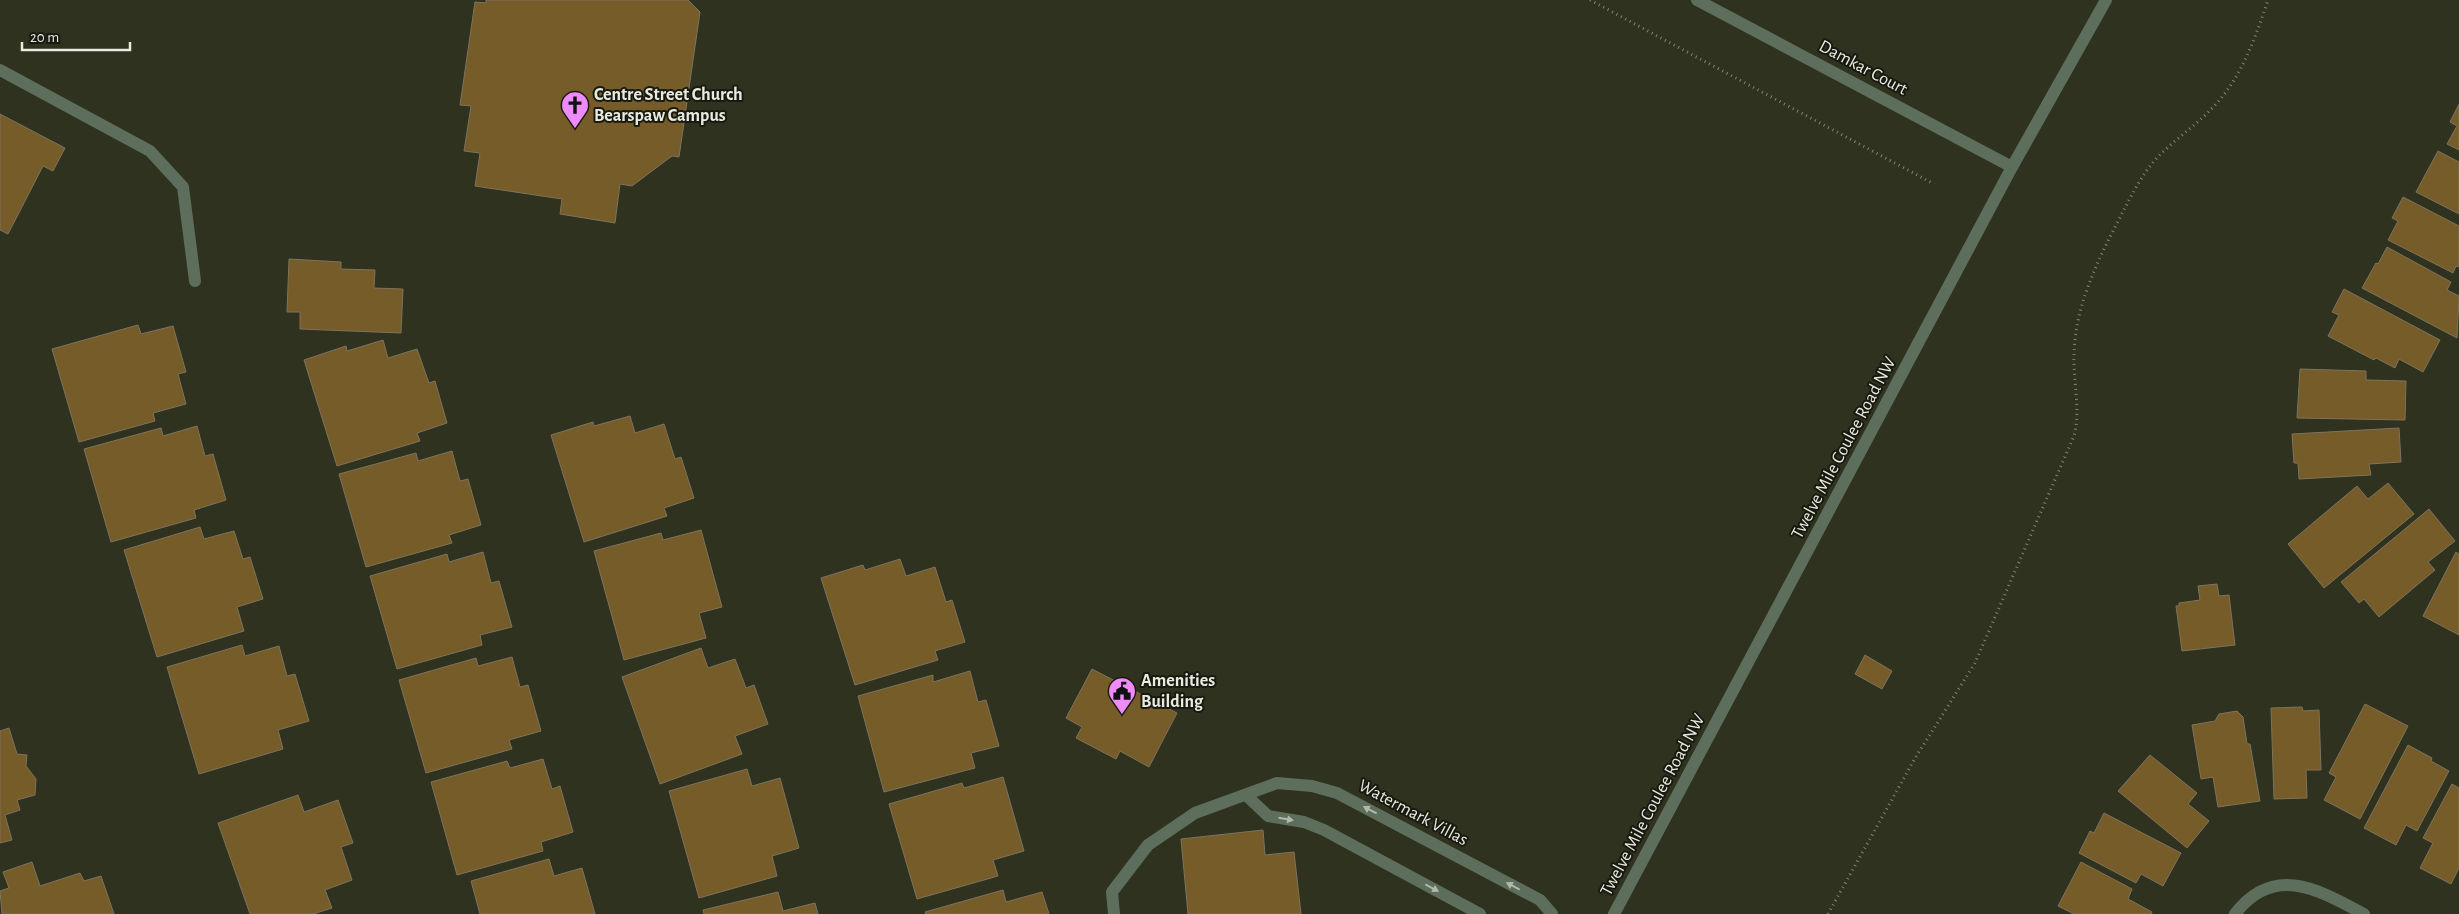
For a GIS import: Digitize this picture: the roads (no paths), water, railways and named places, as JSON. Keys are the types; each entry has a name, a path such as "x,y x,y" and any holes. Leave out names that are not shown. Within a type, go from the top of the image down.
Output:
{"street":[{"name":"Damkar Court","path":"1697,0 2012,168"},
{"name":"Twelve Mile Coulee Road NW","path":"1614,914 2012,168 2106,0"},
{"path":"0,70 150,151 183,187 195,281"},
{"name":"Watermark Villas","path":"1114,914 1112,892 1148,845 1195,813 1277,783 1312,786 1337,793 1540,900 1552,914"},
{"path":"1246,795 1268,816 1304,822 1324,830 1480,914"},
{"path":"2235,914 2252,896 2274,884 2299,886 2324,893 2364,914"}],"place":[{"name":"Centre Street Church Bearspaw Campus","path":"575,129"},
{"name":"Amenities Building","path":"1122,715"}]}
